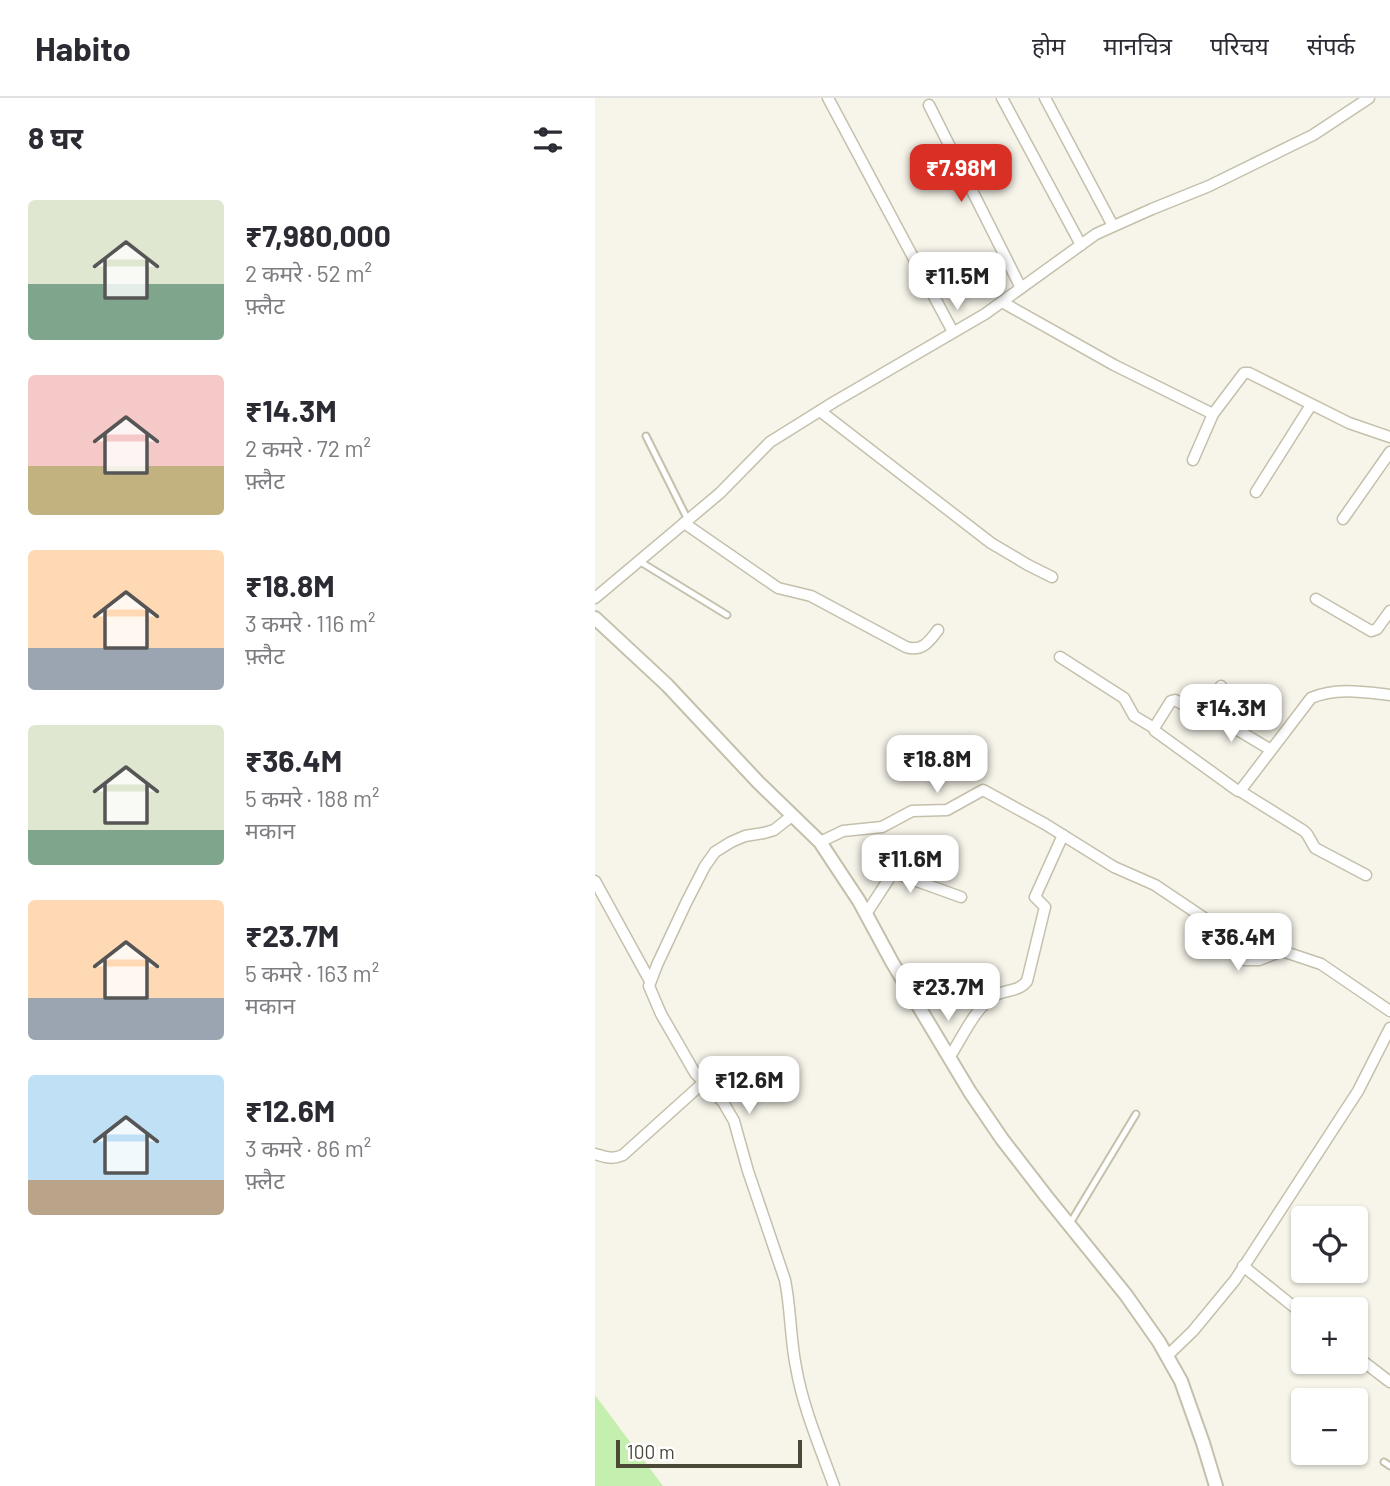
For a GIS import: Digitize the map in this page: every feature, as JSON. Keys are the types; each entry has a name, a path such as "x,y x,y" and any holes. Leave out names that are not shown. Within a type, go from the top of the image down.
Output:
{"street":[{"path":"828,98 953,332"},
{"path":"1002,98 1081,245"},
{"path":"1045,98 1113,226"},
{"path":"595,598 720,493 770,442 1002,302 1096,234 1209,186 1301,141 1369,98"},
{"path":"929,105 1021,288"},
{"path":"1002,302 1114,365 1213,414"},
{"path":"1193,460 1213,414 1244,373 1249,373 1349,423 1390,437"},
{"path":"1256,492 1311,405"},
{"path":"820,411 991,542 1052,577"},
{"path":"1343,519 1390,452"},
{"path":"686,521 778,588 811,596 906,647 923,647 938,630"},
{"path":"1316,599 1371,631 1377,629 1390,611"},
{"path":"595,618 667,685 758,782 820,842 866,914 970,1092 1002,1139 1126,1296 1167,1356 1181,1381 1216,1486"},
{"path":"1059,657 1124,698 1134,716 1154,728 1235,790 1304,831 1315,848 1366,875"},
{"path":"1154,728 1171,701 1200,713 1206,711 1221,686"},
{"path":"1240,791 1311,698 1319,694 1349,691 1390,695"},
{"path":"1206,711 1271,750"},
{"path":"820,842 838,832 882,827 912,811 947,810 983,790 1114,867 1155,885 1210,922 1245,960 1259,960 1282,951 1321,964 1390,1011"},
{"path":"793,815 774,830 745,836 715,852 699,878 650,981 650,990 660,1014 695,1073 723,1102 734,1121 785,1280 795,1366 804,1401 834,1486"},
{"path":"949,1058 991,998 999,993 1019,989 1027,981 1045,907 1035,897 1063,835"},
{"path":"866,914 892,874 961,897"},
{"path":"595,881 650,981"},
{"path":"1167,1356 1193,1331 1235,1280 1358,1091 1390,1028"},
{"path":"595,1154 610,1158 623,1155 704,1082"},
{"path":"1243,1266 1291,1305"},
{"path":"1368,1365 1390,1382"}],"lane":[{"path":"646,436 686,521"},
{"path":"639,561 727,615"},
{"path":"1069,1225 1136,1114"},
{"path":"1384,1462 1390,1466"}],"green space":[{"path":"595,1395 663,1486 595,1486"}]}
